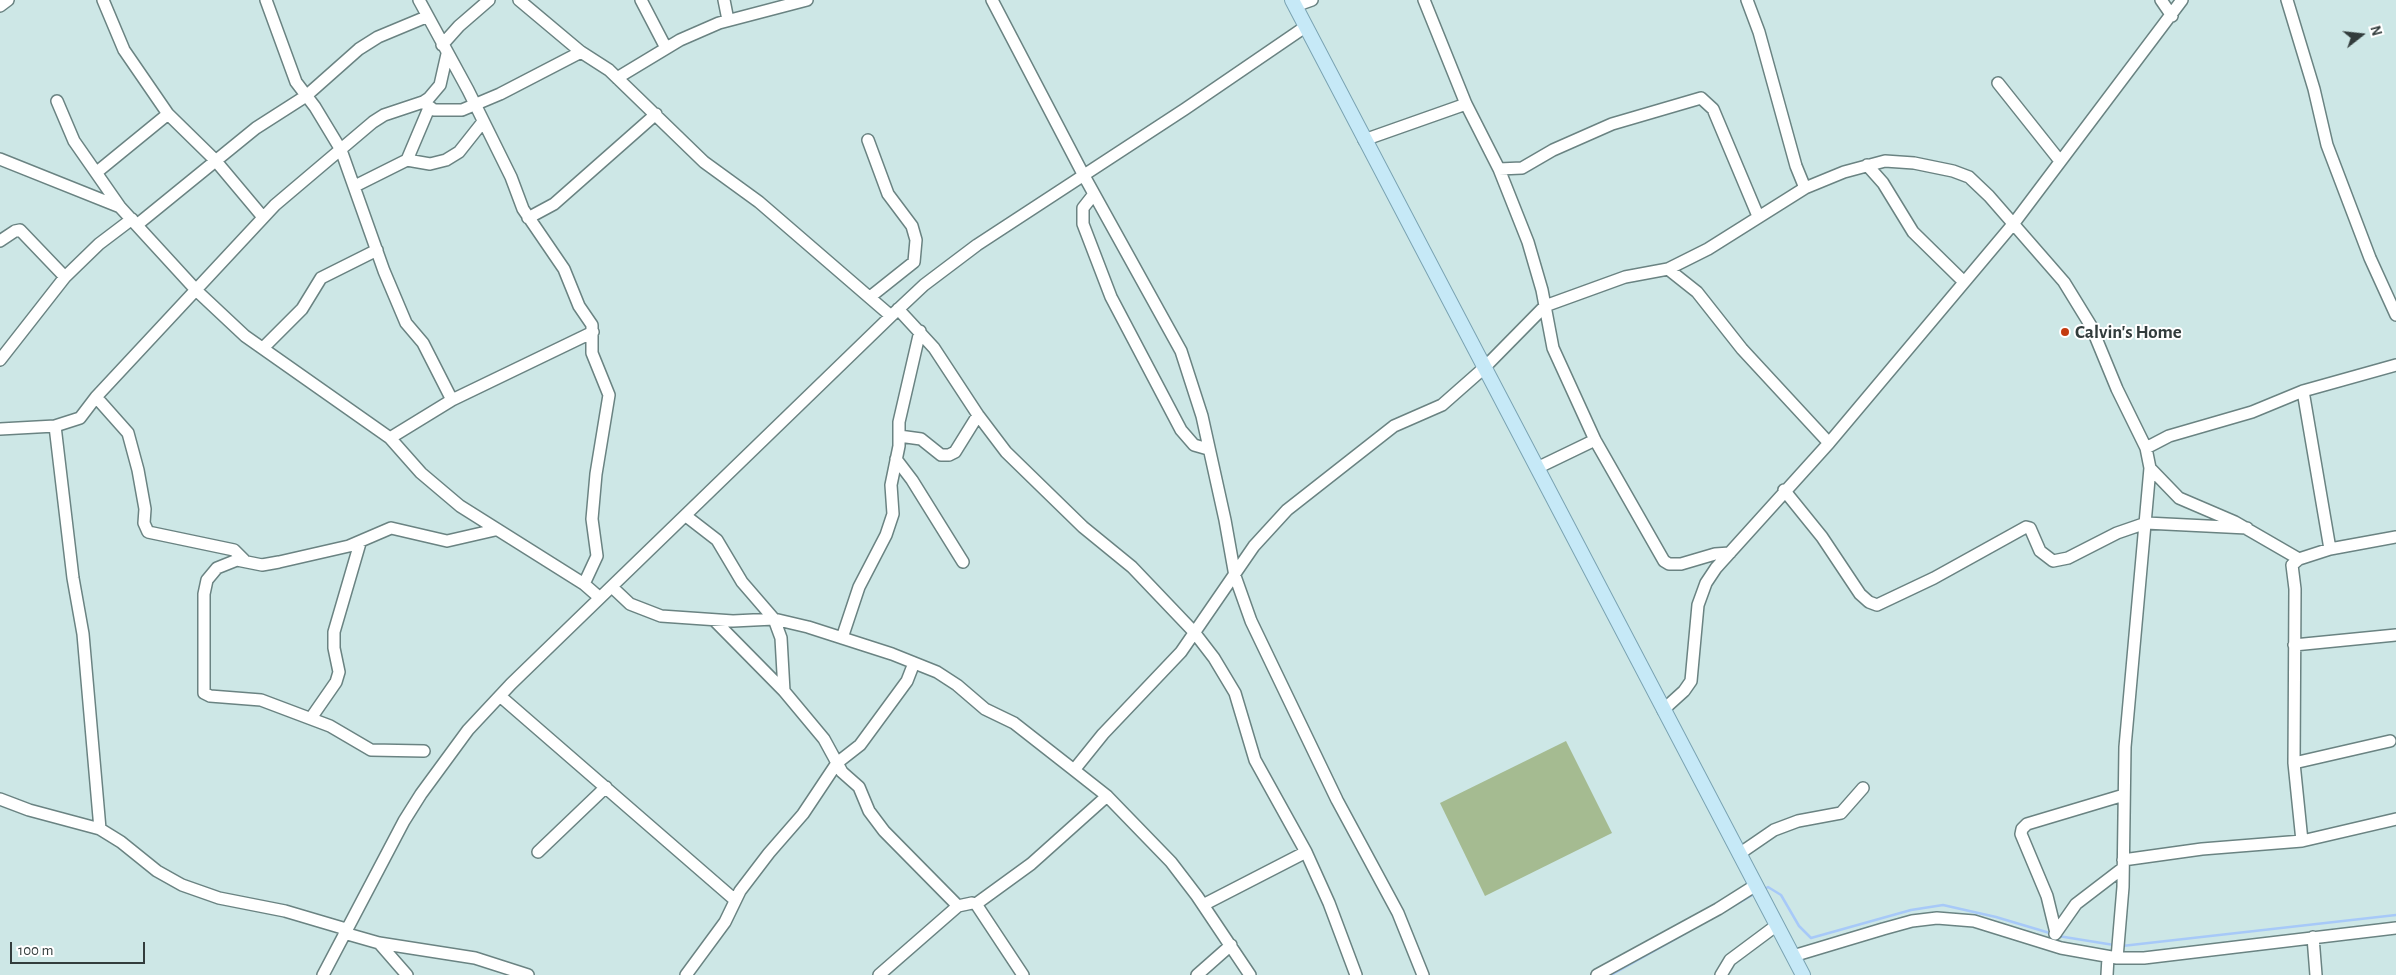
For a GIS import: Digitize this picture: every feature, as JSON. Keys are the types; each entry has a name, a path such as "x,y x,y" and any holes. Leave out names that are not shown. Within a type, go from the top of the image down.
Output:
{"main road":[{"path":"1293,3 1803,975"}],"street":[{"path":"0,6 8,0"},
{"path":"103,0 124,50 168,114 215,160 262,216"},
{"path":"266,0 296,82 342,150 377,250 406,323 422,343 452,400"},
{"path":"419,0 426,17 474,105 528,218 564,269 579,306 590,320 593,332 592,353 609,396 596,474 592,519 596,556 584,584"},
{"path":"407,160 426,106 440,85 445,49 459,26 489,0"},
{"path":"518,0 581,52 617,78 704,162 758,202 870,296 920,331 934,348 978,415 1006,452 1083,527 1132,568 1194,632 1214,658 1235,693 1255,760 1306,852 1329,903 1356,975"},
{"path":"641,0 666,48"},
{"path":"724,0 728,20"},
{"path":"617,78 666,48 728,20 807,0"},
{"path":"992,0 1083,174 1180,351 1202,416 1225,520 1234,576 1255,628 1337,800 1398,913 1423,975"},
{"path":"1293,3 1312,0"},
{"path":"1424,0 1466,104 1498,169 1528,242 1546,306 1553,348 1595,440 1664,562 1681,564 1715,554 1730,553"},
{"path":"1747,0 1759,32 1796,166 1805,188"},
{"path":"2161,0 2172,16"},
{"path":"1663,710 1689,686 1692,674 1698,604 1706,583 1784,490 1829,442 2014,223 2172,16 2182,0"},
{"path":"2287,0 2309,71 2327,145 2370,258 2396,315"},
{"path":"0,360 65,277 99,244 135,222 256,128 306,96 370,41 426,17"},
{"path":"323,975 389,848 421,794 454,746 500,696 600,598 924,285 977,245 1185,109 1305,26"},
{"path":"2,426 55,426 80,418 96,397 197,291 262,216 342,150 364,129 384,115 426,106 459,111 581,52"},
{"path":"1998,83 2060,161"},
{"path":"1498,169 1522,168 1553,150 1612,124 1701,98 1713,108 1758,216"},
{"path":"57,101 74,142 120,207 197,291 246,336 390,438 421,473 460,506 495,530 584,584 600,598"},
{"path":"1364,140 1466,104"},
{"path":"97,172 168,114"},
{"path":"528,218 554,204 656,114"},
{"path":"355,186 407,160 430,164 446,160 459,152 482,123"},
{"path":"868,140 888,194 912,226 916,240 914,262 870,296"},
{"path":"0,159 120,207"},
{"path":"1074,770 1103,734 1165,670 1254,546 1287,510 1394,426 1438,408 1484,368 1546,306 1625,276 1668,269 1708,249 1805,188 1867,165 1885,161 1900,162 1953,171 1969,177 2014,223 2064,282 2091,326 2117,390 2146,448 2150,468 2125,747 2123,864 2113,957 2107,975"},
{"path":"1867,165 1883,183 1912,232 1964,282"},
{"path":"1094,194 1083,208 1083,224 1111,296 1181,430 1194,445 1208,449"},
{"path":"0,241 15,230 20,230 65,277"},
{"path":"262,348 302,309 321,278 377,250"},
{"path":"1668,269 1697,292 1742,350 1829,442"},
{"path":"842,638 858,587 886,535 893,514 891,485 900,422 920,331"},
{"path":"390,438 452,400 593,332"},
{"path":"2146,448 2169,436 2252,412 2303,391 2396,365"},
{"path":"2303,391 2330,549"},
{"path":"96,397 128,433 138,470 146,530 150,533 234,550 244,560"},
{"path":"899,436 921,439 941,455 949,455 955,452 978,415"},
{"path":"55,426 73,578 83,634 100,830"},
{"path":"1537,468 1595,440"},
{"path":"896,458 921,494 963,562"},
{"path":"2150,468 2179,498 2247,528 2299,558"},
{"path":"1784,490 1822,537 1860,594 1868,602 1877,605 1934,578 2026,527 2030,528 2040,550 2053,561 2059,561 2117,533 2146,523 2247,528"},
{"path":"686,516 717,540 742,582 774,619 781,638 784,691"},
{"path":"424,751 371,750 330,726 261,700 210,696 202,690 204,594 207,580 217,568 237,560 268,565 360,542 391,528 447,541 495,530"},
{"path":"2302,841 2294,762 2296,589 2291,570 2292,565 2299,558 2330,549 2396,537"},
{"path":"311,718 336,682 339,672 334,648 334,632 360,542"},
{"path":"612,588 630,604 646,612 661,616 714,620 774,619 842,638 937,672 993,714 1014,723 1107,796 1171,862 1231,945 1250,975"},
{"path":"714,620 784,691 830,747 837,763 847,778 859,787 869,811 884,831 958,906"},
{"path":"2294,645 2396,636"},
{"path":"686,975 732,911 735,900 769,852 803,814 837,763 860,745 907,681 914,663"},
{"path":"500,696 735,900"},
{"path":"2294,762 2390,741"},
{"path":"538,852 606,788"},
{"path":"1739,854 1774,830 1798,821 1840,813 1863,788"},
{"path":"879,975 958,906 968,903 976,904 1031,864 1107,796"},
{"path":"2056,933 2047,896 2021,834 2022,829 2027,824 2124,796"},
{"path":"0,799 29,810 100,830 182,886 219,898 285,911 379,943 475,958 528,975"},
{"path":"2050,945 2076,904 2123,864 2202,849 2302,841 2396,819"},
{"path":"1203,905 1306,852"},
{"path":"1597,975 1718,909 1756,885"},
{"path":"976,904 1023,975"},
{"path":"1793,956 1883,928 1912,921 1937,918 1974,921 2050,945 2113,957 2144,958 2396,928"},
{"path":"1721,975 1734,956 1777,925"},
{"path":"2313,937 2316,975"},
{"path":"379,943 407,975"},
{"path":"1196,975 1231,945"}],"green space":[{"path":"1566,741 1612,833 1485,896 1440,803"}],"waterway":[{"path":"1763,890 1768,887 1781,895 1799,926 1811,938 1911,910 1943,905 1996,917 2053,934"},
{"path":"1728,909 1756,893"},
{"path":"2122,946 2396,915"},
{"path":"1611,975 1686,933"},
{"path":"2058,936 2114,945"}],"place":[{"name":"Calvin's Home","path":"2065,332"}]}
